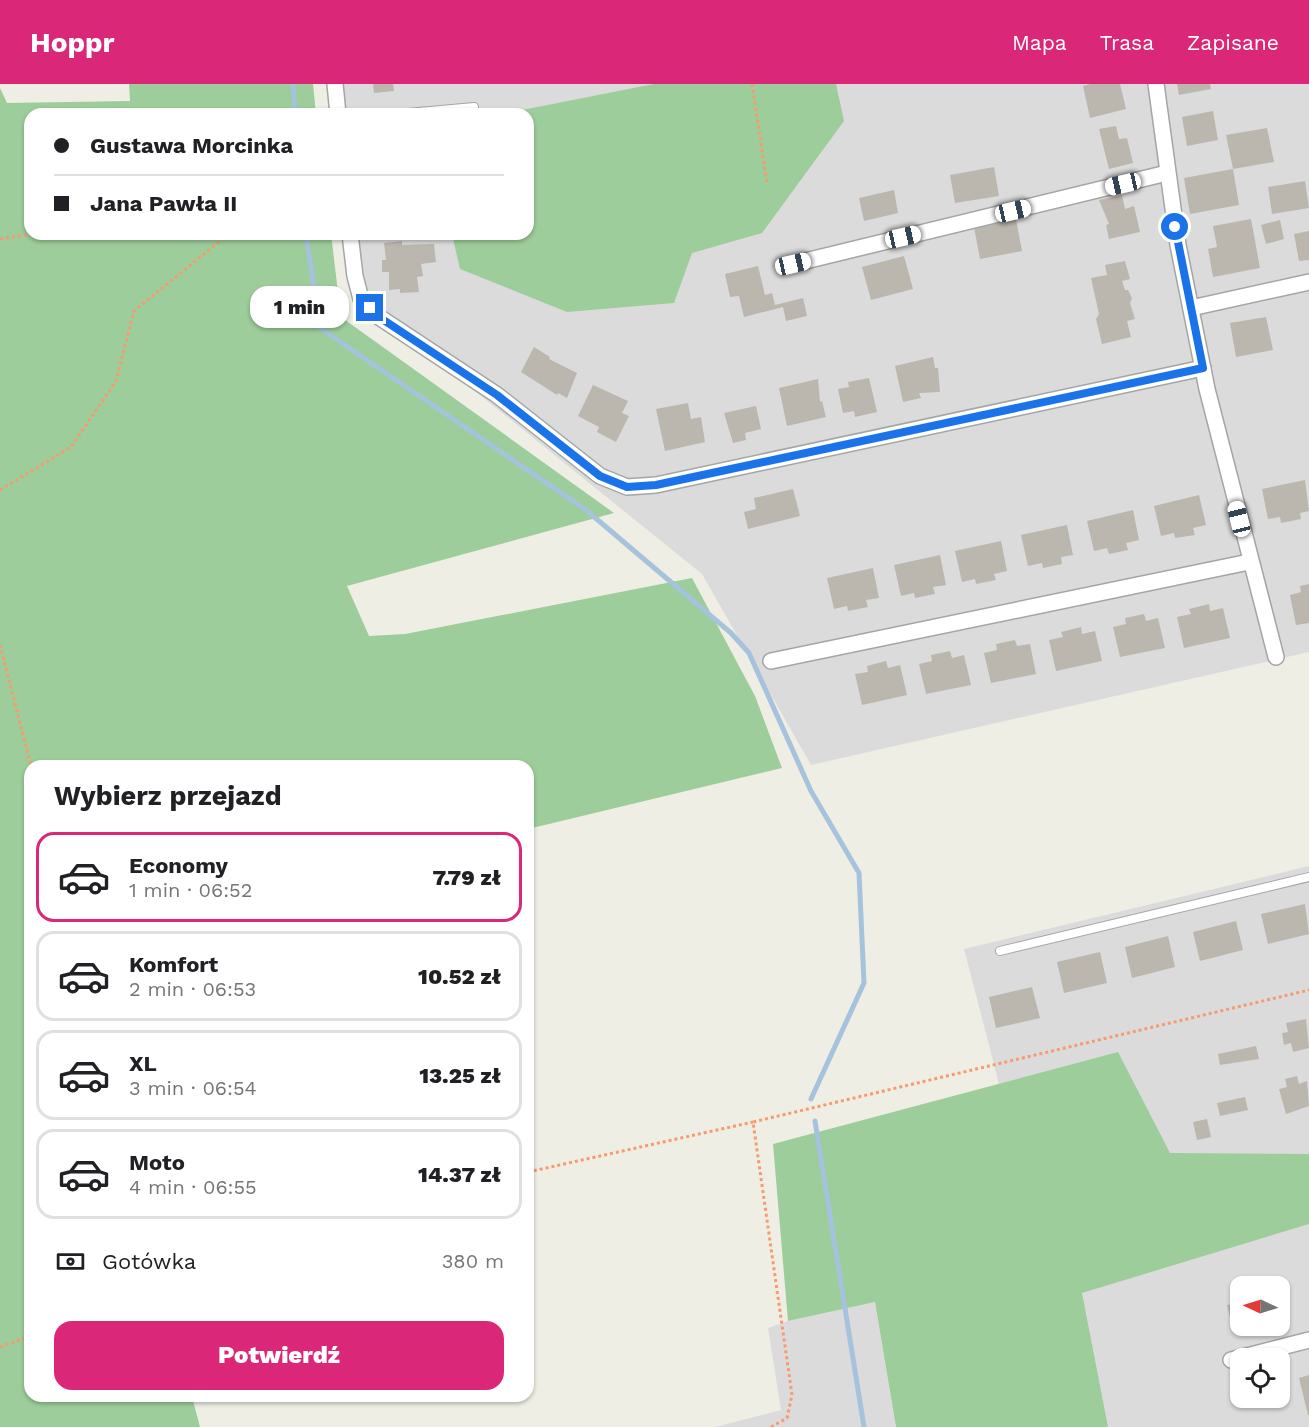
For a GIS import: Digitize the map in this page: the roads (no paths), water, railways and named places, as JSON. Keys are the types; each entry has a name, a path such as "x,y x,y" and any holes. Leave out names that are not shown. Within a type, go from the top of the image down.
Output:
{"street":[{"path":"335,84 337,108"},
{"path":"1156,84 1167,173 1207,389 1249,562 1276,657"},
{"path":"793,264 1167,173"},
{"path":"351,240 355,276 361,299 379,317 497,395 600,476 627,487 656,485 1203,368"},
{"path":"1191,308 1309,282"},
{"path":"771,661 1249,562"},
{"path":"1278,1348 1309,1340"}],"lane":[{"path":"463,108 474,107"},
{"path":"1000,951 1309,878"}],"waterway":[{"path":"293,84 295,108"},
{"path":"307,240 320,328 586,510 731,633 749,653 811,791 859,873 864,983 811,1099"},
{"path":"815,1121 864,1427"}]}
